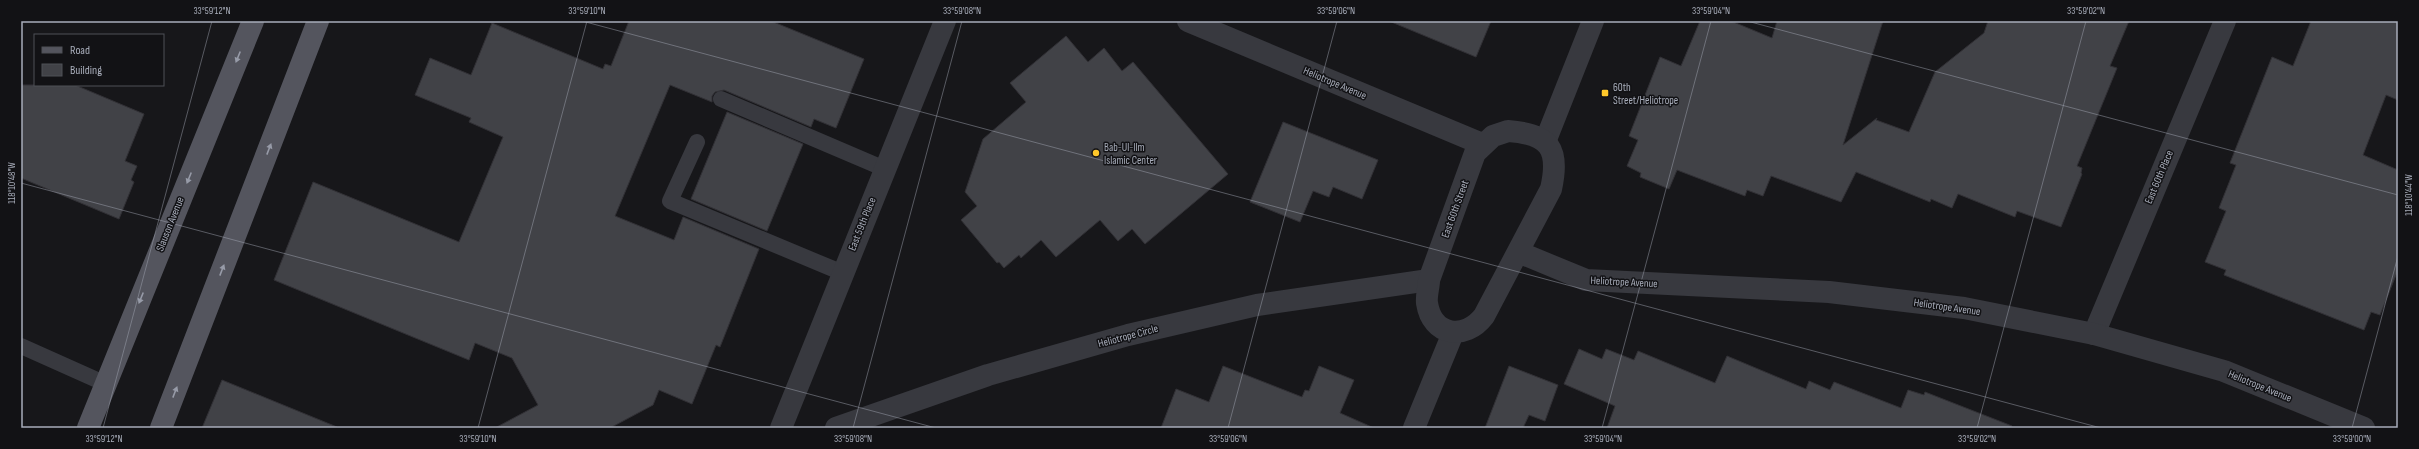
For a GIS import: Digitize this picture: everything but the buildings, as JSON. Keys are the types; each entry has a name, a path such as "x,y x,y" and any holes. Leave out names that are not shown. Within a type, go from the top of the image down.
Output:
{"main road":[{"name":"Slauson Avenue","path":"88,428 253,21"},
{"path":"161,428 318,21"}],"street":[{"name":"East 59th Place","path":"781,428 945,21"},
{"name":"Heliotrope Avenue","path":"1188,21 1482,144"},
{"path":"1544,142 1593,21"},
{"name":"East 60th Place","path":"2094,334 2225,21"},
{"name":"East 60th Street","path":"1508,131 1526,132 1544,142 1553,151 1555,169 1551,189 1477,326 1467,331 1453,333 1438,325 1432,316 1427,302 1429,280 1475,153 1482,144 1493,136 1508,131"},
{"name":"Heliotrope Avenue","path":"1518,252 1586,280 1829,292 1964,308 2094,334 2224,372 2364,428"},
{"name":"Heliotrope Circle","path":"836,428 988,375 1128,335 1257,305 1429,280"},
{"path":"1414,428 1453,333"}],"lane":[{"path":"721,99 885,169"},
{"path":"697,142 670,201 843,273"},
{"path":"21,346 106,384"}],"place":[{"name":"60th Street/Heliotrope","path":"1605,93"},
{"name":"Bab-Ul-Ilm Islamic Center","path":"1096,153"}]}
